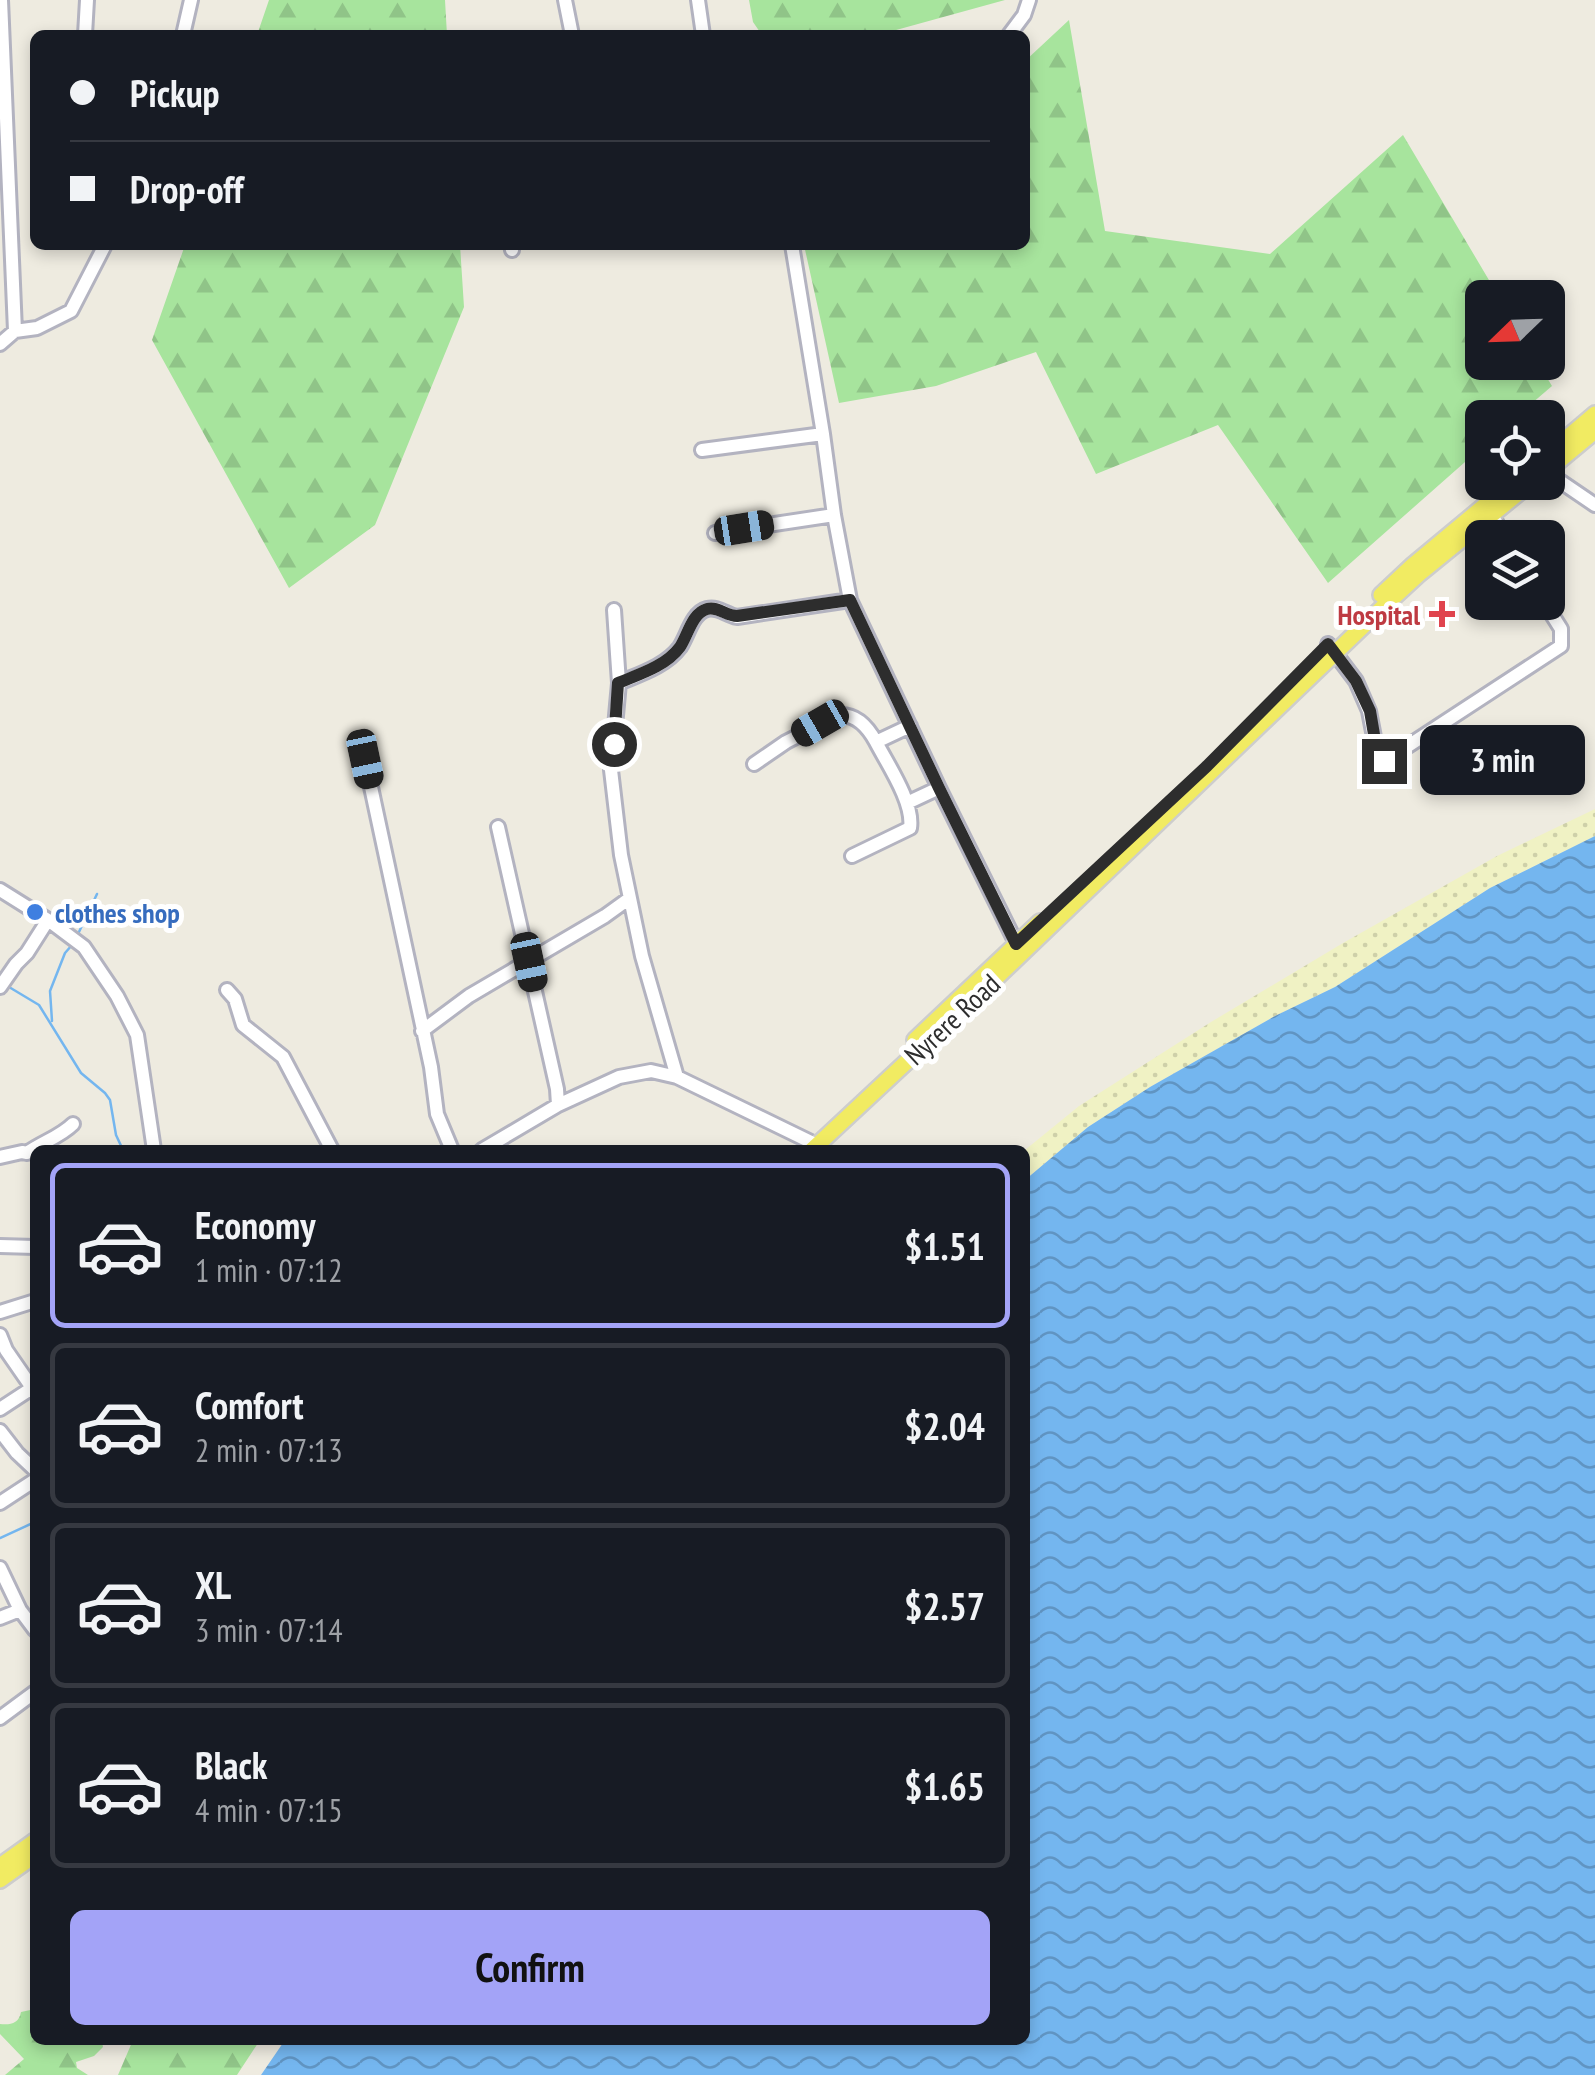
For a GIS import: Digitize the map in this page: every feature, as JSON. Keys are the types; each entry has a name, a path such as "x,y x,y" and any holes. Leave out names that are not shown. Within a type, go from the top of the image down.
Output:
{"main road":[{"path":"1565,440 1595,414"},
{"path":"1565,457 1595,431"},
{"name":"Nyrere Road","path":"812,1145 973,1000 1412,566 1491,500"},
{"name":"Nyrere Road","path":"812,1145 1016,944 1332,648 1510,500"},
{"path":"0,1866 30,1855"},
{"path":"0,1880 30,1856"}],"street":[{"path":"1,0 15,332"},
{"path":"85,30 87,0"},
{"path":"184,30 191,0"},
{"path":"566,0 571,30"},
{"path":"698,0 702,30"},
{"path":"1013,30 1029,0"},
{"path":"0,344 15,332 36,328 71,311 102,250"},
{"path":"793,250 850,600 1016,944"},
{"path":"702,450 824,434"},
{"path":"1565,484 1595,504"},
{"path":"715,533 834,515"},
{"path":"1492,515 1495,520"},
{"path":"618,683 666,660 680,647 702,610 712,608 737,616 850,600"},
{"path":"614,610 618,683 611,770 621,855 642,956 677,1077"},
{"path":"1332,648 1356,681 1370,711 1378,758 1384,761 1561,646 1561,629 1555,620"},
{"path":"754,764 786,742 839,715 856,718 870,731 907,803 912,822 910,828 852,856"},
{"path":"876,742 910,726"},
{"path":"365,759 438,1114 450,1145"},
{"path":"907,803 939,788"},
{"path":"498,827 558,1105"},
{"path":"0,890 84,947 117,996 137,1035 153,1145"},
{"path":"422,1031 469,996 630,898"},
{"path":"2,983 48,920"},
{"path":"226,990 235,998 243,1025 282,1058 329,1145"},
{"path":"490,1145 558,1105 634,1072 651,1071 677,1077 806,1145"},
{"path":"38,1145 73,1124"},
{"path":"0,1157 30,1151"},
{"path":"0,1246 30,1248"},
{"path":"0,1312 30,1303"},
{"path":"0,1335 30,1384"},
{"path":"0,1410 30,1392"},
{"path":"0,1431 30,1466"},
{"path":"0,1502 30,1483"},
{"path":"0,1568 30,1623"},
{"path":"0,1618 20,1610"},
{"path":"0,1718 30,1696"}],"green space":[{"path":"269,0 445,0 447,30 259,30"},
{"path":"749,0 1005,0 896,30 759,30"},
{"path":"1069,20 1105,231 1270,254 1403,135 1489,280 1465,280 1465,380 1548,380 1552,386 1536,400 1465,400 1465,462 1328,583 1218,425 1096,474 1036,352 936,386 839,403 805,250 1030,250 1030,56"},
{"path":"183,250 460,250 464,307 375,525 289,588 152,340"},
{"path":"30,2010 30,2045 103,2045 94,2056 76,2062 77,2068 88,2075 5,2075 24,2059 0,2034 0,2024 13,2023 21,2012"},
{"path":"131,2045 257,2045 237,2075 118,2075"}],"sand":[{"path":"1595,809 1595,836 1490,888 1335,987 1275,1016 1150,1087 1088,1127 1030,1176 1030,1146 1079,1106 1343,943 1497,856"}],"water":[{"path":"1595,836 1595,2075 261,2075 282,2045 1030,2045 1030,1176 1088,1127 1150,1087 1275,1016 1335,987 1490,888"}],"waterway":[{"path":"78,934 97,894"},
{"path":"52,1021 50,991 72,945"},
{"path":"9,987 39,1005 81,1073 110,1100 121,1145"},
{"path":"0,1538 30,1524"}],"place":[{"name":"Hospital","path":"1442,614"},
{"name":"clothes shop","path":"35,912"}],"route":[{"path":"614,744 618,683 666,660 680,647 702,610 718,609 737,616 850,600 1016,944 1207,766 1328,644 1356,681 1370,711 1374,747 1378,758 1384,761"}]}
